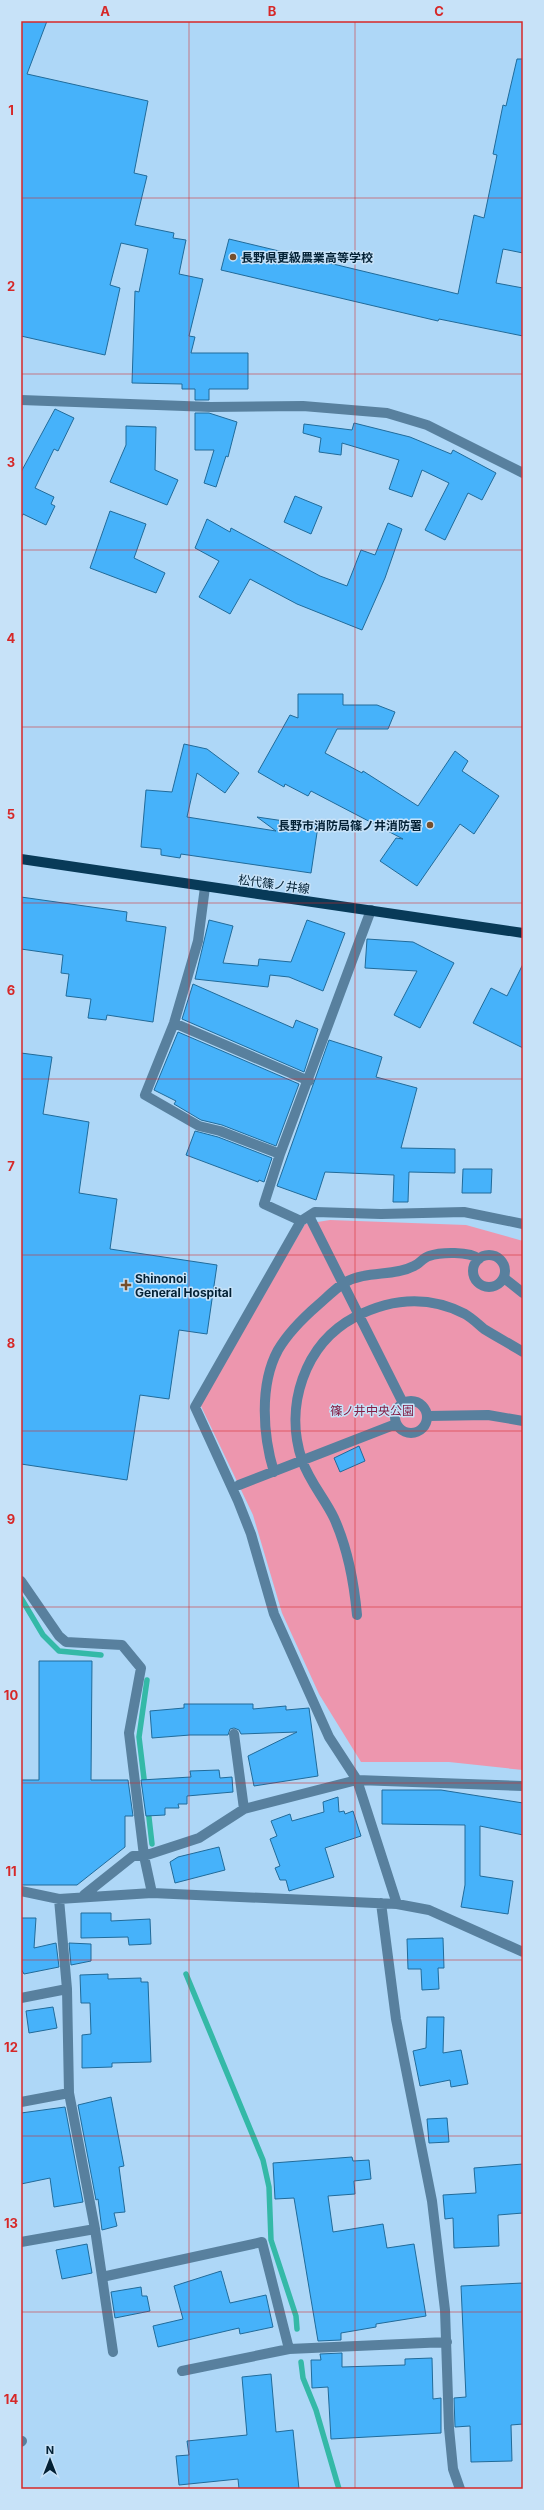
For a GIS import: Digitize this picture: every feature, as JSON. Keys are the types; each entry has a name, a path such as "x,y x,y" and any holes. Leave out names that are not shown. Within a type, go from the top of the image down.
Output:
{"main road":[{"name":"松代篠ノ井線","path":"21,859 523,933"}],"street":[{"path":"21,400 211,407 303,406 387,413 427,425 523,473"},
{"path":"204,887 198,941 174,1023 145,1095 199,1126 220,1131 280,1154"},
{"path":"371,910 309,1081 280,1154 264,1204 305,1219 344,1283 403,1403"},
{"path":"174,1023 309,1081"},
{"path":"397,1904 357,1780 329,1737 274,1614 248,1528 232,1487 195,1407 305,1219 315,1212 381,1214 464,1212 523,1224"},
{"path":"274,1472 268,1452 265,1402 268,1377 278,1351 304,1317 344,1283 367,1274 414,1266 428,1256 449,1252 475,1256 479,1259"},
{"path":"489,1254 497,1256 503,1261 505,1269 504,1278 497,1285 488,1287 479,1284 474,1277 473,1265 479,1259 489,1254"},
{"path":"504,1278 523,1293"},
{"path":"357,1615 355,1585 346,1550 334,1518 302,1461 295,1425 298,1390 303,1376 319,1348 331,1335 359,1315 390,1302 417,1302 443,1306 465,1314 523,1352"},
{"path":"411,1401 419,1403 425,1408 428,1416 426,1425 419,1432 410,1434 401,1431 396,1424 395,1412 403,1403 411,1401"},
{"path":"428,1416 488,1415 523,1422"},
{"path":"239,1485 396,1424"},
{"path":"21,1581 59,1636 66,1642 122,1645 141,1668 129,1733 144,1856 152,1893"},
{"path":"234,1734 244,1808"},
{"path":"84,1896 133,1856 144,1856 199,1838 244,1808 357,1780 523,1786"},
{"path":"21,1892 58,1898 152,1893 397,1904 429,1910 523,1952"},
{"path":"58,1898 67,1989 70,2093 95,2228 113,2352"},
{"path":"382,1904 396,2019 432,2201 447,2342 449,2428 453,2469 460,2489"},
{"path":"21,1998 67,1989"},
{"path":"21,2102 70,2093"},
{"path":"21,2242 95,2228"},
{"path":"102,2277 262,2242 289,2349"},
{"path":"182,2371 289,2349 447,2342"}],"green space":[{"name":"篠ノ井中央公園","path":"330,1220 466,1225 523,1241 523,1770 449,1762 361,1762 319,1694 282,1613 253,1515 200,1404 305,1224"}],"building":[{"path":"21,21 47,21 27,74 148,101 134,173 147,176 135,225 174,233 173,238 186,240 179,274 203,279 189,336 195,337 191,353 248,353 248,389 209,389 209,400 195,400 195,389 182,389 182,384 132,383 135,291 139,292 148,249 121,243 110,285 120,288 105,355 21,336"},
{"path":"517,59 523,59 523,253 503,249 496,283 523,288 523,336 439,319 438,321 221,270 229,239 458,294 474,215 484,218 497,155 493,154 503,105 506,106"},
{"path":"55,409 74,418 58,451 54,449 35,488 54,497 51,504 55,506 46,525 23,514 21,518 21,472"},
{"path":"195,413 209,413 237,422 228,457 226,456 216,487 204,483 214,450 195,450"},
{"path":"354,423 410,437 451,454 453,450 496,473 482,500 468,493 445,540 425,530 449,483 422,470 412,497 389,489 399,460 342,443 341,455 319,452 321,438 303,433 304,424 352,430"},
{"path":"126,426 156,427 155,470 178,480 167,505 110,482 126,445"},
{"path":"295,496 322,507 311,534 284,522"},
{"path":"110,511 146,524 134,558 165,573 156,593 90,568"},
{"path":"207,519 230,532 231,528 320,576 347,586 361,550 375,555 388,523 402,529 385,578 362,630 297,604 250,579 230,614 199,597 219,561 195,548"},
{"path":"298,694 343,694 343,705 377,705 395,712 388,729 337,729 325,753 362,773 363,771 418,806 455,751 468,761 462,771 499,796 474,834 460,824 417,886 380,861 396,838 403,839 311,791 308,796 285,784 284,787 258,772 290,715 298,718"},
{"path":"184,744 207,749 239,773 225,793 197,773 187,817 276,831 257,817 318,826 311,873 181,854 180,858 161,855 161,849 141,847 146,790 172,792"},
{"path":"21,897 127,912 126,921 166,927 153,1022 107,1015 106,1020 88,1018 91,999 66,996 69,974 61,973 63,955 21,949"},
{"path":"209,920 233,926 223,963 258,966 259,959 291,962 307,920 345,933 323,991 289,977 270,975 268,987 195,979"},
{"path":"367,939 413,942 454,963 420,1028 394,1015 417,971 365,968"},
{"path":"523,964 523,1048 473,1023 491,988 507,996"},
{"path":"193,984 293,1028 296,1020 318,1029 304,1072 182,1019"},
{"path":"178,1032 299,1084 276,1146 222,1125 201,1120 174,1104 176,1101 154,1090"},
{"path":"329,1040 382,1057 376,1077 417,1088 401,1148 455,1149 455,1173 409,1172 408,1202 393,1202 394,1175 325,1172 316,1200 277,1186"},
{"path":"21,1053 52,1057 43,1114 89,1122 79,1193 117,1199 110,1249 217,1265 207,1334 179,1330 169,1399 140,1395 127,1480 21,1464"},
{"path":"195,1131 218,1137 272,1158 264,1182 259,1180 258,1182 186,1155"},
{"path":"463,1169 492,1169 491,1193 462,1193"},
{"path":"359,1446 365,1461 340,1472 334,1458"},
{"path":"39,1661 92,1661 91,1780 128,1780 133,1816 125,1816 125,1847 77,1885 21,1885 21,1780 39,1780"},
{"path":"184,1704 253,1704 253,1709 286,1706 286,1710 309,1708 318,1776 254,1786 248,1756 297,1732 241,1734 239,1730 234,1728 230,1729 228,1735 190,1735 152,1738 150,1711 184,1708"},
{"path":"219,1770 220,1778 232,1777 233,1792 187,1796 187,1804 178,1804 179,1808 165,1808 165,1815 146,1816 141,1780 191,1777 190,1771"},
{"path":"382,1790 441,1790 523,1803 523,1835 480,1826 480,1876 513,1881 508,1914 461,1907 465,1885 465,1825 382,1824"},
{"path":"338,1797 339,1812 344,1811 345,1814 353,1811 361,1836 325,1848 334,1877 289,1891 286,1880 280,1880 275,1868 280,1866 270,1839 277,1836 271,1821 290,1814 292,1821 324,1812 323,1802"},
{"path":"219,1847 225,1870 175,1883 170,1862 178,1857"},
{"path":"81,1913 111,1913 111,1921 150,1919 151,1944 129,1945 128,1937 81,1938"},
{"path":"21,1918 36,1918 34,1948 56,1943 59,1967 24,1974 21,1969"},
{"path":"443,1938 444,1968 438,1968 439,1989 422,1990 421,1969 408,1969 407,1939"},
{"path":"69,1943 91,1944 91,1961 71,1965"},
{"path":"108,1974 108,1979 141,1978 141,1982 148,1982 151,2062 112,2063 112,2067 82,2068 82,2035 91,2034 90,2003 81,2003 80,1975"},
{"path":"53,2007 57,2028 29,2033 26,2011"},
{"path":"427,2017 444,2017 443,2053 461,2050 468,2084 451,2087 450,2080 420,2086 413,2051 426,2048"},
{"path":"111,2097 124,2166 119,2167 125,2212 114,2213 117,2226 102,2230 98,2199 96,2200 78,2105"},
{"path":"65,2107 83,2202 54,2207 50,2178 21,2184 21,2113"},
{"path":"447,2118 449,2142 429,2143 427,2119"},
{"path":"352,2157 353,2161 369,2160 371,2179 354,2181 355,2194 328,2196 333,2232 383,2224 387,2248 414,2244 426,2316 376,2324 376,2327 341,2333 341,2340 318,2341 294,2198 275,2199 273,2163"},
{"path":"523,2164 523,2213 498,2215 499,2246 454,2248 453,2218 445,2219 443,2195 476,2193 474,2168"},
{"path":"87,2244 92,2273 62,2279 56,2250"},
{"path":"221,2271 230,2303 266,2295 273,2327 240,2334 239,2328 158,2347 153,2326 183,2319 174,2286"},
{"path":"523,2283 523,2424 511,2425 512,2461 471,2462 470,2426 455,2427 454,2398 466,2397 461,2286"},
{"path":"141,2287 142,2296 147,2296 150,2311 115,2318 111,2292"},
{"path":"342,2353 342,2367 405,2365 405,2359 432,2358 433,2399 441,2398 441,2433 331,2439 328,2387 312,2388 311,2360 321,2360 320,2354"},
{"path":"271,2374 276,2432 293,2430 299,2489 239,2489 238,2479 179,2485 176,2456 189,2455 187,2441 247,2435 242,2377"}],"waterway":[{"path":"21,1598 43,1635 59,1651 101,1655"},
{"path":"145,1787 139,1737 147,1680"},
{"path":"148,1809 152,1844"},
{"path":"186,1974 263,2160 269,2187 271,2240 296,2316 297,2329"},
{"path":"301,2362 303,2378 316,2410 339,2489"}],"place":[{"name":"長野県更級農業高等学校","path":"233,257"},
{"name":"長野市消防局篠ノ井消防署","path":"430,825"},
{"name":"Shinonoi General Hospital","path":"126,1285"}]}
